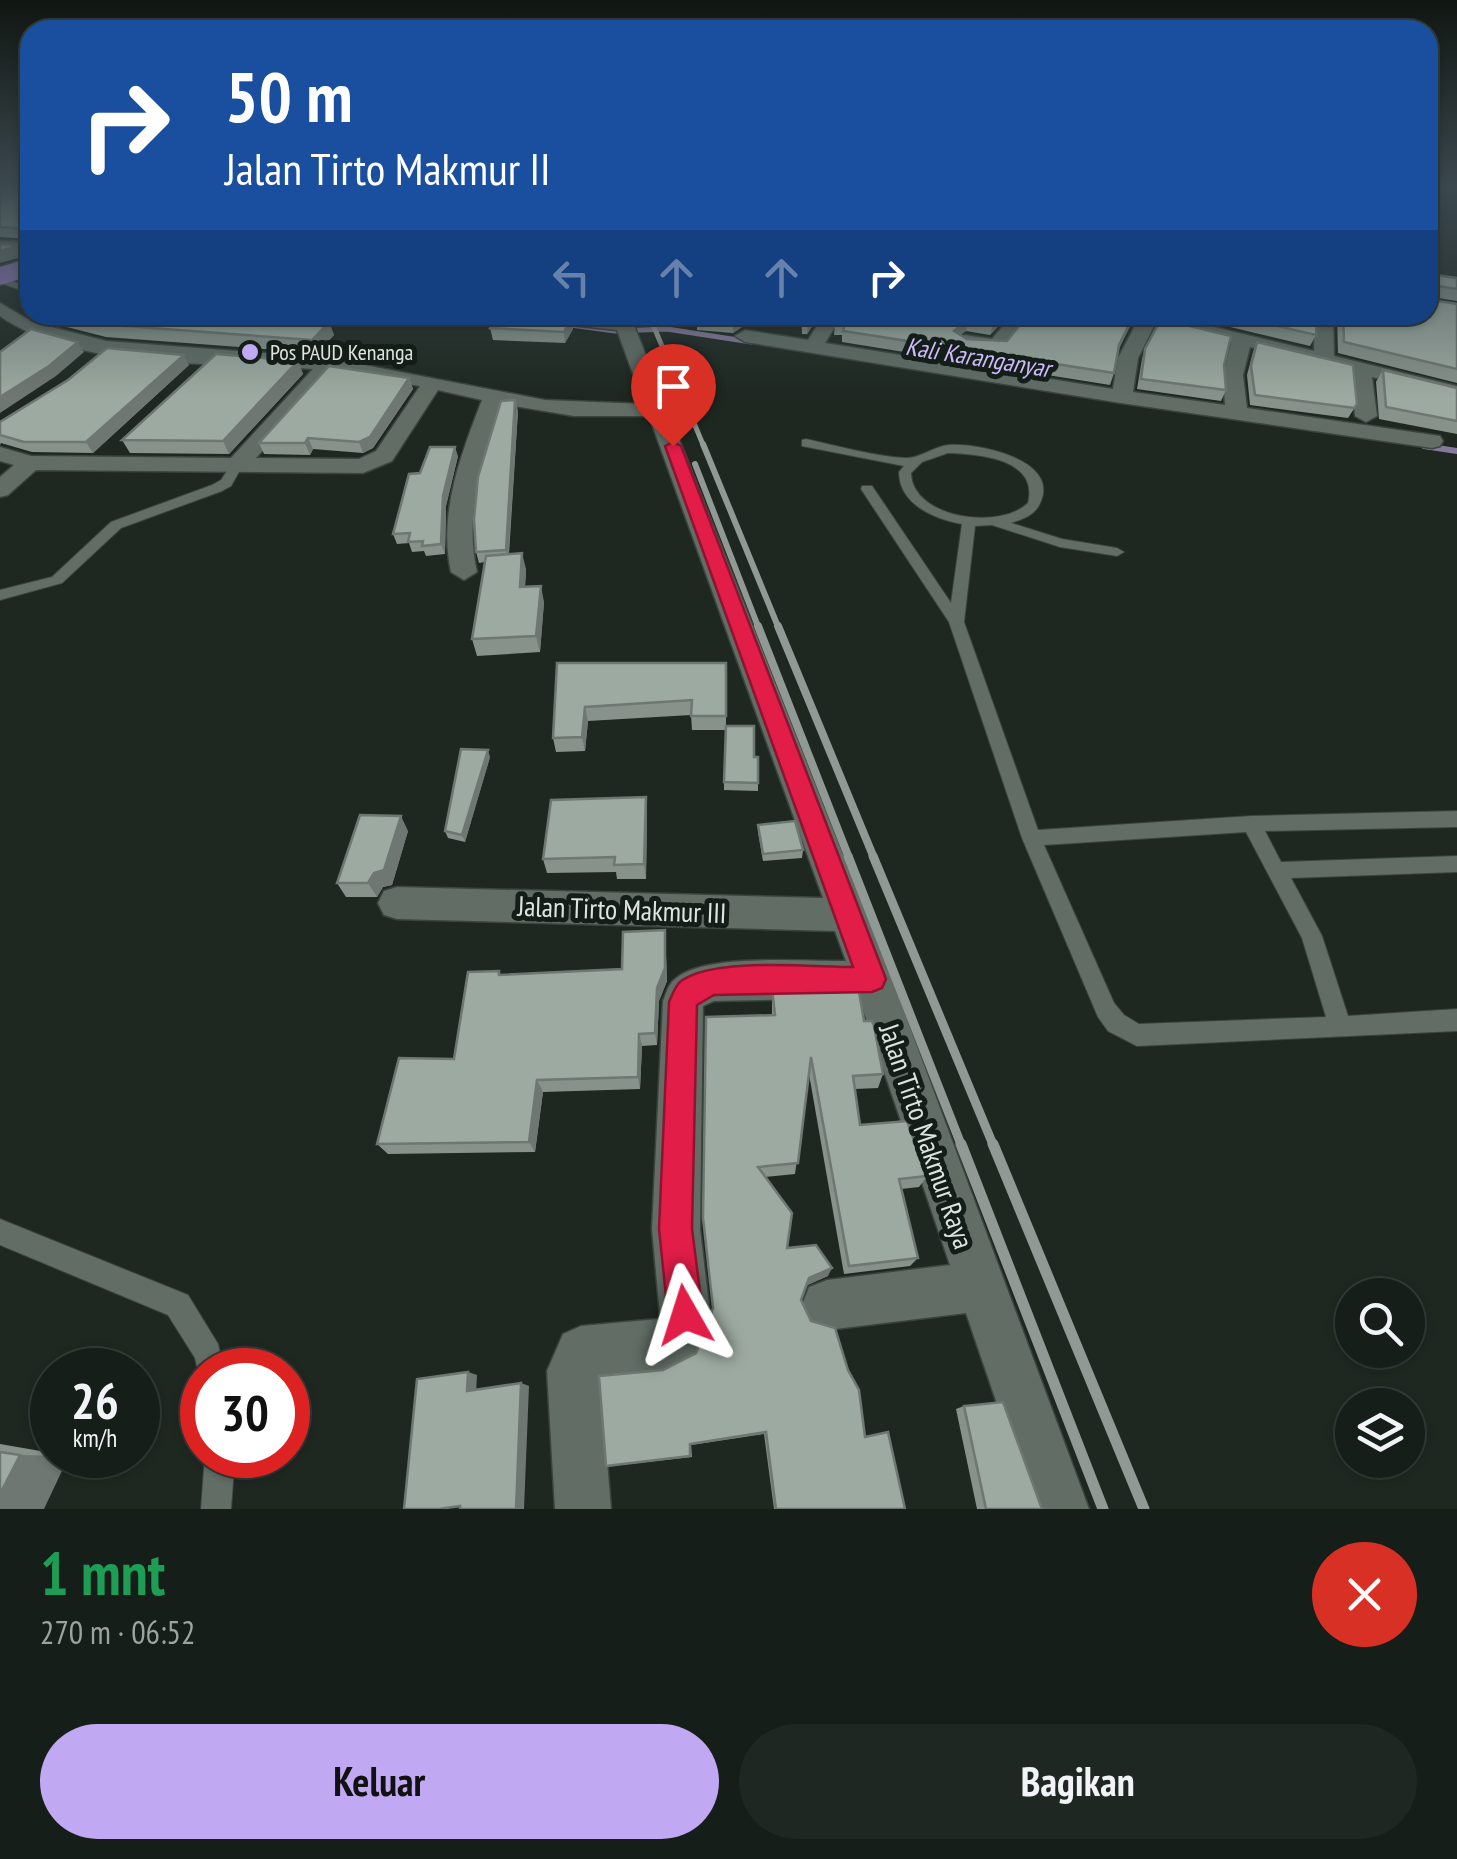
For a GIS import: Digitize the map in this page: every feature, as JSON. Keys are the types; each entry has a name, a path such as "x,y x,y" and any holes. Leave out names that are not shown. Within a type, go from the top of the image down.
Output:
{"street":[{"path":"0,308 20,323"},
{"path":"13,345 17,322"},
{"path":"24,325 108,346 328,364 567,409 660,410"},
{"path":"814,346 827,325"},
{"path":"965,341 996,345 1013,325"},
{"path":"1122,391 1128,358 1141,325"},
{"path":"1205,325 1232,329 1324,359 1457,392"},
{"path":"1324,325 1324,359"},
{"name":"Jalan Tirto Makmur Raya","path":"624,326 660,410 734,663 872,979 1061,1509"},
{"path":"1232,329 1236,409"},
{"path":"745,336 1140,400 1432,441"},
{"path":"79,371 108,346"},
{"path":"190,380 216,356"},
{"path":"237,466 328,364"},
{"path":"1361,368 1366,416"},
{"path":"0,454 30,463 363,466 384,456 432,382"},
{"path":"464,572 459,548 463,501 480,432 494,397"},
{"path":"101,463 126,440"},
{"path":"0,490 30,463"},
{"name":"Jalan Tirto Makmur III","path":"397,903 846,915"},
{"path":"582,1509 573,1371 576,1358 581,1352 665,1344 676,1338 685,1315 676,1229 683,1002 690,991 714,982 872,979"},
{"path":"827,1305 980,1286"}],"lane":[{"path":"806,443 910,463"},
{"path":"971,449 1018,464 1032,476 1038,491 1034,505 1019,516 996,522 969,522 942,516 920,505 907,491 904,476 910,463 925,454 971,449"},
{"path":"0,595 58,580 116,524 217,488 226,483 237,466"},
{"path":"866,489 956,622 1030,838 1106,1010 1126,1031 1137,1035 1457,1020"},
{"path":"956,622 969,522"},
{"path":"996,522 1060,543 1118,552"},
{"path":"1030,838 1251,824 1457,819"},
{"path":"1251,824 1312,936 1340,1027"},
{"path":"1276,870 1457,864"},
{"path":"0,1232 178,1305 204,1348"},
{"path":"216,1509 218,1478"}],"building":[{"path":"1438,275 1457,278 1457,289 1438,286"},
{"path":"1438,301 1457,304 1457,369 1344,342 1343,325 1438,325"},
{"path":"111,325 326,325 312,340"},
{"path":"492,325 568,325 564,332 490,328"},
{"path":"845,325 962,325 954,331 967,339 1007,341 1020,325 1129,325 1119,345 1114,373 843,331"},
{"path":"1158,325 1186,325 1231,336 1224,365 1226,390 1141,379 1145,349"},
{"path":"1274,325 1316,325 1316,335"},
{"path":"31,329 78,342 0,397 0,352"},
{"path":"1257,342 1353,365 1357,404 1354,408 1255,395 1251,366"},
{"path":"107,348 184,355 86,442 24,442 0,435 0,422 68,380"},
{"path":"216,354 298,361 223,441 122,440"},
{"path":"329,366 409,378 370,437 359,442 308,438 305,443 259,443"},
{"path":"1383,370 1457,388 1457,421 1386,407"},
{"path":"515,400 506,550 476,552 478,477 501,401"},
{"path":"430,447 455,447 443,496 441,544 422,546 423,541 408,542 410,533 393,534 409,474 420,473"},
{"path":"522,553 520,587 541,586 536,636 472,639 486,556"},
{"path":"557,663 726,663 726,716 691,716 692,700 585,707 582,737 553,738"},
{"path":"726,726 754,726 758,783 724,782"},
{"path":"461,749 488,750 462,835 445,831"},
{"path":"646,797 644,864 614,865 615,857 543,859 551,800"},
{"path":"360,815 401,816 384,870 374,873 368,883 337,883"},
{"path":"795,821 803,850 763,854 758,825"},
{"path":"665,930 665,968 657,988 655,1033 639,1034 638,1077 537,1080 529,1142 377,1144 399,1058 454,1059 468,972 499,971 499,975 622,969 623,932"},
{"path":"858,986 864,1021 872,1021 874,1026 883,1074 853,1076 860,1125 907,1121 927,1176 899,1179 918,1258 849,1266 811,1057 798,1163 758,1167 792,1213 787,1248 816,1245 832,1268 809,1278 801,1300 811,1321 835,1328 848,1370 859,1390 865,1437 888,1432 905,1509 776,1509 766,1432 690,1444 690,1456 606,1466 599,1376 663,1370 696,1353 713,1308 703,1218 706,1017 775,1015 772,988"},
{"path":"468,1372 467,1391 521,1383 516,1509 404,1509 417,1379"},
{"path":"1003,1402 1042,1509 986,1509 964,1406"},
{"path":"0,1452 20,1455 0,1494"}],"waterway":[{"name":"Kali Karanganyar","path":"570,325 615,331 667,329 751,342"},
{"name":"Kali Karanganyar","path":"1429,447 1424,446 1457,451"}],"railway":[{"path":"653,325 704,447"},
{"path":"703,444 779,629"},
{"path":"695,464 759,629"},
{"path":"758,626 849,858"},
{"path":"778,626 874,858"},
{"path":"848,856 962,1147"},
{"path":"873,856 994,1147"},
{"path":"961,1144 1103,1509"},
{"path":"993,1144 1144,1509"}],"place":[{"name":"Pos PAUD Kenanga","path":"250,352"}],"route":[{"path":"673,446 872,979 714,982 690,991 683,1002 676,1229 685,1315"}]}
